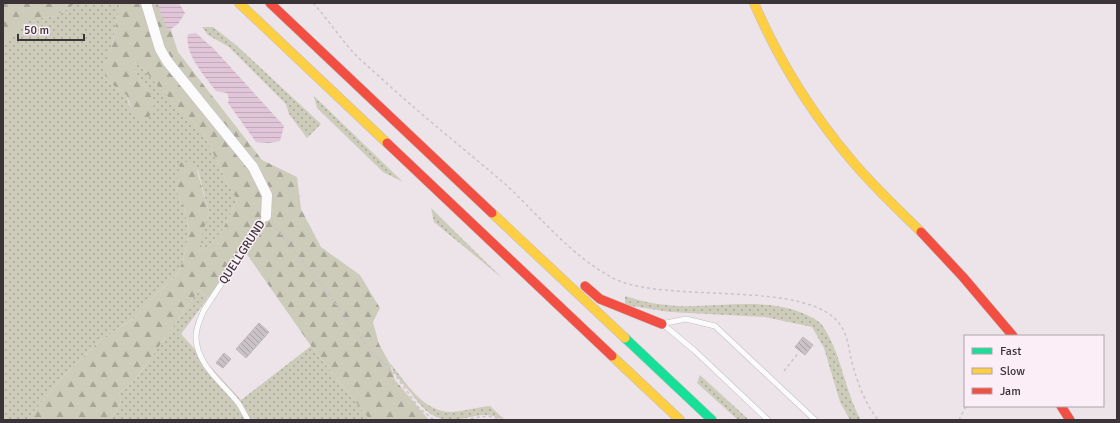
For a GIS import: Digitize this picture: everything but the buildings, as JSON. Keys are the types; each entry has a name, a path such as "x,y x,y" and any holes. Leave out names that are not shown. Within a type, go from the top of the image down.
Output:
{"main road":[{"path":"239,3 680,420"},
{"path":"270,3 712,420"},
{"path":"754,3 780,57 820,121 868,179 909,220 982,299 1012,335"},
{"path":"537,254 562,266"},
{"path":"578,280 600,299 662,324"},
{"path":"664,404 676,420"},
{"path":"1063,407 1070,420"}],"street":[{"name":"QUELLGRUND","path":"146,3 160,49 167,61 253,167 267,195 266,216"}],"lane":[{"name":"QUELLGRUND","path":"248,420 239,404 208,368 198,349 196,337 197,325 204,310 266,216"},
{"path":"662,324 686,319 715,326 815,420"},
{"path":"662,324 695,351 768,420"}],"path":[{"path":"313,3 351,50 408,102 505,184 556,236 591,264 611,277 641,288 760,296 800,302 830,315 841,326 846,338 858,385 869,408 878,420"},
{"path":"266,216 326,291 371,351 394,373 419,408 434,420"},
{"path":"784,371 799,352"},
{"path":"959,420 966,407"},
{"path":"464,420 485,416 500,420"}],"green space":[{"path":"3,3 74,3 71,7 52,17 29,19 3,42"},
{"path":"74,3 120,3 111,50 105,65 106,80 126,94 130,107 154,100 133,68 136,61 170,99 204,133 226,181 237,200 222,231 205,250 198,244 209,213 198,170 176,188 185,211 189,231 183,261 176,276 156,294 133,319 102,339 61,379 27,420 3,420 3,42 29,18 52,17 71,7"},
{"path":"120,3 162,3 178,52 262,160 297,177 301,209 321,247 360,275 380,308 373,322 379,344 389,362 395,380 429,420 370,420 311,346 246,253 208,298 199,290 136,379 119,393 121,403 110,420 27,420 61,379 102,339 133,319 156,294 176,276 183,261 189,231 185,211 176,188 180,163 187,162 197,170 209,213 199,244 205,250 222,231 237,200 226,181 204,133 170,99 136,61 133,68 154,100 153,111 146,121 136,119 126,94 106,80 104,65 111,50"},
{"path":"202,27 213,27 236,45 321,124 307,138 289,114 286,104 229,47 208,35"},
{"path":"314,96 403,182 383,172 317,108"},
{"path":"431,208 502,278 434,222"},
{"path":"199,290 208,298 181,334 241,400 311,346 370,420 110,420 121,403 119,393 136,379"},
{"path":"625,296 652,303 678,306 764,305 797,311 813,318 821,324 829,336 839,360 855,408 861,420 850,420 840,402 824,348 812,327 765,317 670,312 625,305"},
{"path":"389,362 416,395 433,407 442,411 453,412 490,406 505,420 493,416 479,415 451,420 443,419 431,414 420,405 398,378"},
{"path":"700,375 749,420 738,420 697,383"}],"shaded area":[{"path":"157,3 179,3 185,13 178,24 168,31"},
{"path":"196,33 215,50 284,126 280,141 269,143 256,142 228,103 229,99 227,93 216,91 201,72 192,57 188,42 188,34"}],"traffic: fast":[{"path":"625,338 712,420"}],"traffic: slow":[{"path":"239,3 387,143"},
{"path":"754,3 774,46 810,106 838,144 861,171 921,232"},
{"path":"492,213 625,338"},
{"path":"612,356 680,420"}],"traffic: jam":[{"path":"270,3 492,213"},
{"path":"387,143 612,356"},
{"path":"921,232 963,277 1012,335"},
{"path":"585,286 600,299 662,324"},
{"path":"1062,407 1070,420"}]}
